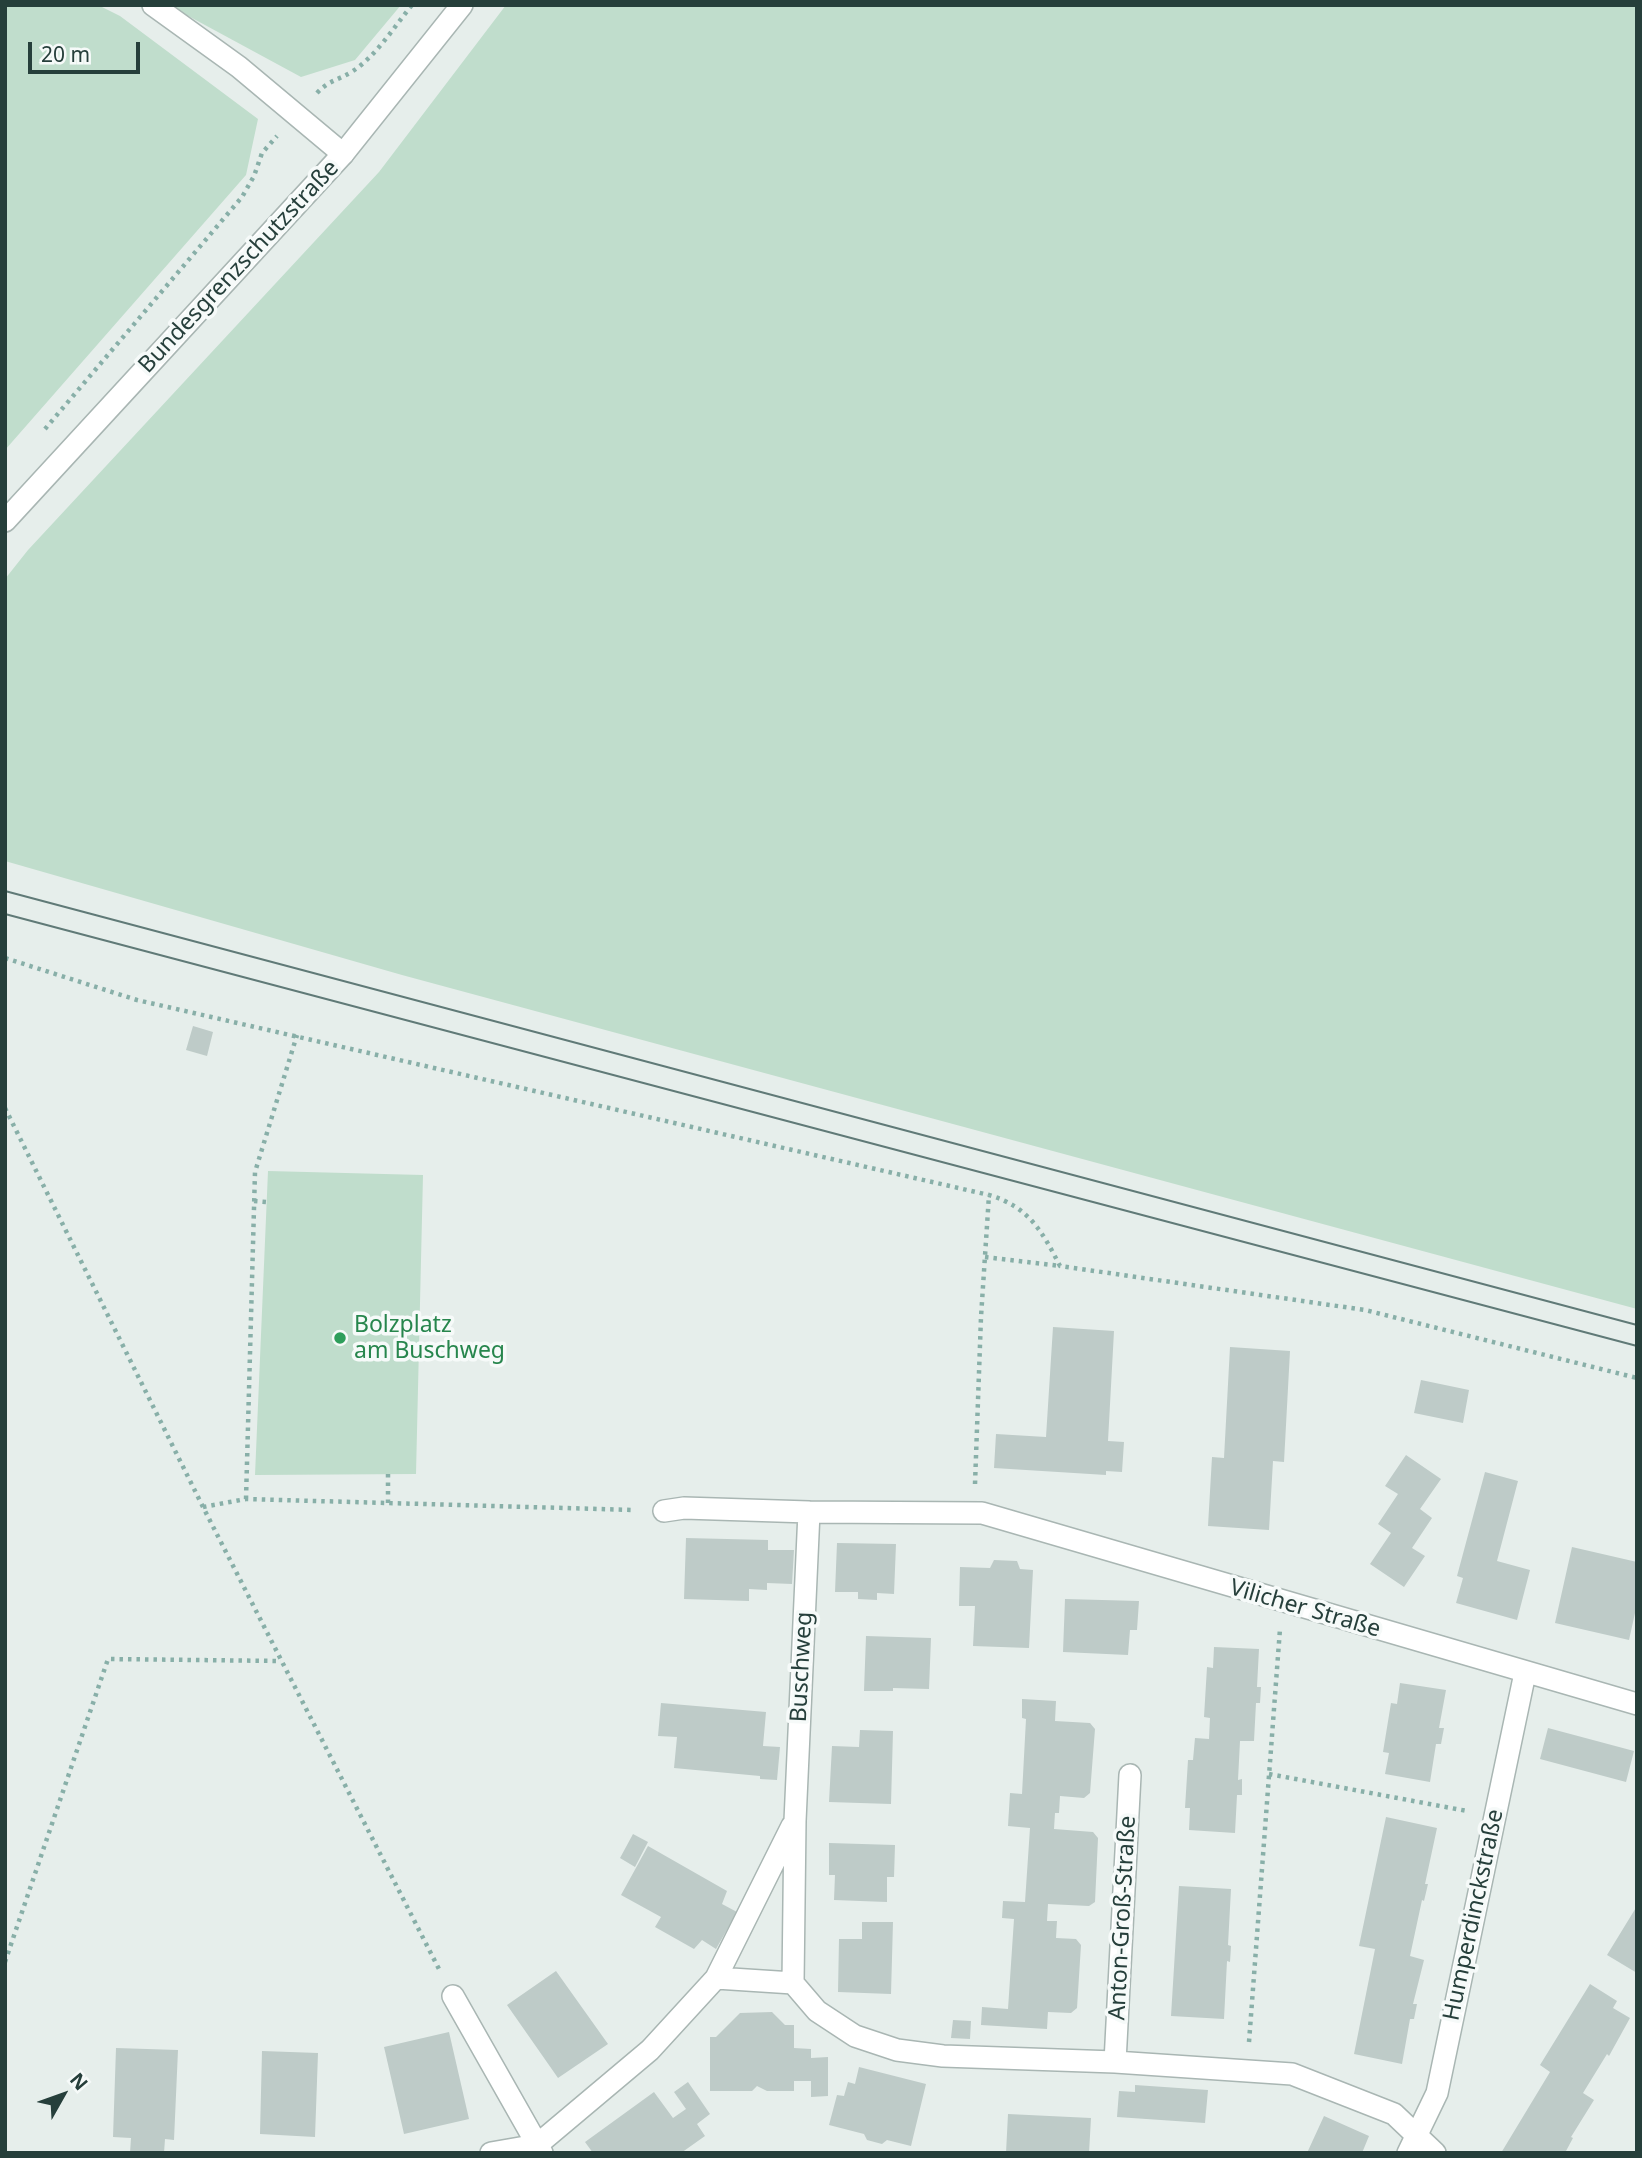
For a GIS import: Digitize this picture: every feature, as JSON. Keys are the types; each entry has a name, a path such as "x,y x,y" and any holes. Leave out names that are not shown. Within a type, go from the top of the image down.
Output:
{"street":[{"path":"153,5 239,67 343,154"},
{"name":"Bundesgrenzschutzstraße","path":"5,521 343,154 462,5"},
{"path":"664,1511 684,1508 974,1513"},
{"name":"Buschweg","path":"793,1983 795,1821 809,1512"},
{"name":"Vilicher Straße","path":"974,1513 1637,1704"},
{"name":"Humperdinckstraße","path":"1411,2144 1437,2093 1525,1672"},
{"name":"Anton-Groß-Straße","path":"1115,2062 1130,1774"},
{"name":"Buschweg","path":"491,2153 540,2149 650,2050 716,1978 795,1821"},
{"path":"716,1978 793,1983 817,2011 855,2036 897,2050 943,2056 1115,2062 1292,2074 1394,2114 1411,2144 1435,2153"},
{"path":"453,1996 540,2149"}],"path":[{"path":"40,435 242,197 254,176 262,153 327,83 353,71 373,54 412,5"},
{"path":"5,958 137,1000 1007,1200 1031,1218 1060,1266"},
{"path":"246,1499 255,1172 296,1035"},
{"path":"5,1108 203,1507 453,1996"},
{"path":"974,1513 989,1195"},
{"path":"254,1201 266,1202"},
{"path":"985,1256 1365,1310 1637,1378"},
{"path":"388,1474 388,1503"},
{"path":"203,1507 246,1499 664,1511"},
{"path":"1247,2071 1282,1602"},
{"path":"5,1962 108,1660 282,1661"},
{"path":"1269,1774 1495,1816"}],"green space":[{"path":"5,5 98,5 120,16 258,119 246,175 5,450"},
{"path":"168,5 401,5 355,60 301,77"},
{"path":"506,5 1637,5 1637,1309 402,975 5,861 5,579 28,550 379,172"},
{"name":"Bolzplatz am Buschweg","path":"268,1171 423,1175 416,1474 255,1475"}],"building":[{"path":"193,1026 213,1032 207,1056 186,1050"},
{"path":"1053,1327 1114,1331 1108,1441 1124,1442 1122,1472 1106,1471 1106,1475 994,1468 996,1434 1046,1437"},
{"path":"1230,1347 1290,1351 1284,1462 1273,1461 1269,1530 1208,1526 1212,1457 1224,1458"},
{"path":"1421,1380 1469,1390 1463,1423 1414,1413"},
{"path":"1406,1455 1441,1479 1420,1509 1432,1518 1412,1548 1425,1556 1404,1587 1370,1564 1391,1533 1378,1524 1398,1494 1385,1486"},
{"path":"1485,1472 1518,1481 1497,1561 1530,1570 1517,1620 1456,1603 1463,1578 1457,1576"},
{"path":"686,1538 768,1540 768,1550 794,1550 792,1584 767,1583 767,1590 749,1589 749,1601 684,1599"},
{"path":"837,1543 896,1544 894,1594 877,1593 877,1600 858,1599 858,1592 835,1592"},
{"path":"1572,1547 1637,1562 1637,1604 1629,1640 1555,1623"},
{"path":"994,1560 1017,1561 1020,1569 1033,1570 1029,1648 973,1646 975,1606 959,1606 960,1567 990,1568"},
{"path":"1065,1599 1139,1601 1137,1630 1130,1630 1128,1655 1063,1652"},
{"path":"866,1636 931,1638 929,1689 893,1688 893,1691 864,1691"},
{"path":"1214,1647 1259,1649 1257,1687 1261,1687 1260,1703 1256,1703 1254,1741 1240,1741 1238,1780 1242,1779 1242,1795 1237,1795 1235,1833 1189,1830 1190,1808 1185,1808 1188,1760 1193,1760 1195,1738 1209,1739 1210,1718 1204,1717 1207,1667 1213,1668"},
{"path":"1400,1683 1446,1690 1439,1728 1444,1728 1441,1744 1436,1744 1430,1782 1385,1774 1389,1753 1383,1752 1391,1703 1397,1704"},
{"path":"1022,1699 1056,1701 1055,1721 1090,1723 1095,1729 1090,1793 1084,1798 1060,1796 1054,1829 1093,1832 1098,1838 1095,1902 1089,1906 1048,1904 1047,1921 1057,1921 1056,1938 1076,1939 1081,1945 1077,2008 1071,2013 1048,2012 1047,2029 981,2025 982,2007 1008,2009 1014,1919 1002,1918 1003,1901 1025,1902 1030,1828 1008,1826 1010,1793 1022,1794 1026,1719 1022,1718"},
{"path":"661,1703 766,1712 763,1746 780,1747 777,1780 674,1768 677,1737 658,1736"},
{"path":"1548,1728 1634,1751 1626,1782 1540,1759"},
{"path":"860,1730 893,1731 891,1804 829,1802 832,1746 859,1747"},
{"path":"1386,1817 1437,1828 1425,1884 1428,1884 1410,1956 1424,1960 1413,2004 1417,2004 1414,2019 1410,2019 1402,2064 1354,2054 1375,1949 1359,1946"},
{"path":"633,1834 648,1842 635,1867 620,1858"},
{"path":"829,1843 895,1845 894,1877 887,1877 887,1902 834,1900 835,1875 829,1875"},
{"path":"648,1846 727,1891 722,1904 737,1912 716,1949 702,1940 694,1949 655,1927 661,1917 621,1895"},
{"path":"1179,1886 1231,1889 1228,1945 1231,1946 1230,1962 1227,1961 1224,2019 1171,2016"},
{"path":"1637,1906 1637,1973 1607,1955"},
{"path":"862,1922 893,1922 891,1994 838,1992 839,1939 862,1939"},
{"path":"556,1971 608,2044 558,2078 507,2005"},
{"path":"1590,1984 1617,2001 1613,2008 1630,2018 1609,2056 1607,2054 1583,2093 1594,2100 1571,2137 1573,2138 1566,2151 1501,2153 1550,2072 1540,2065"},
{"path":"772,2012 785,2025 794,2025 794,2048 811,2049 811,2058 828,2057 828,2096 811,2097 811,2081 794,2081 794,2091 767,2091 757,2086 752,2091 710,2091 710,2037 716,2037 740,2013"},
{"path":"953,2020 971,2021 970,2039 951,2038"},
{"path":"449,2032 469,2119 404,2134 384,2047"},
{"path":"116,2048 178,2050 174,2140 165,2139 164,2153 130,2153 131,2138 113,2137"},
{"path":"262,2051 318,2053 315,2137 260,2134"},
{"path":"859,2067 926,2084 911,2146 887,2140 882,2144 867,2140 864,2134 829,2125 837,2095 844,2096 848,2082 855,2084"},
{"path":"688,2082 710,2114 697,2124 705,2136 681,2153 593,2153 585,2142 654,2092 673,2118 686,2109 674,2092"},
{"path":"1135,2085 1208,2090 1205,2123 1117,2117 1119,2091 1135,2092"},
{"path":"1008,2114 1091,2118 1089,2153 1006,2153"},
{"path":"1324,2116 1369,2136 1362,2153 1307,2153"}],"tram line":[{"path":"5,891 1637,1325"},
{"path":"5,914 1637,1346"}],"place":[{"name":"Bolzplatz am Buschweg","path":"340,1338"}]}
